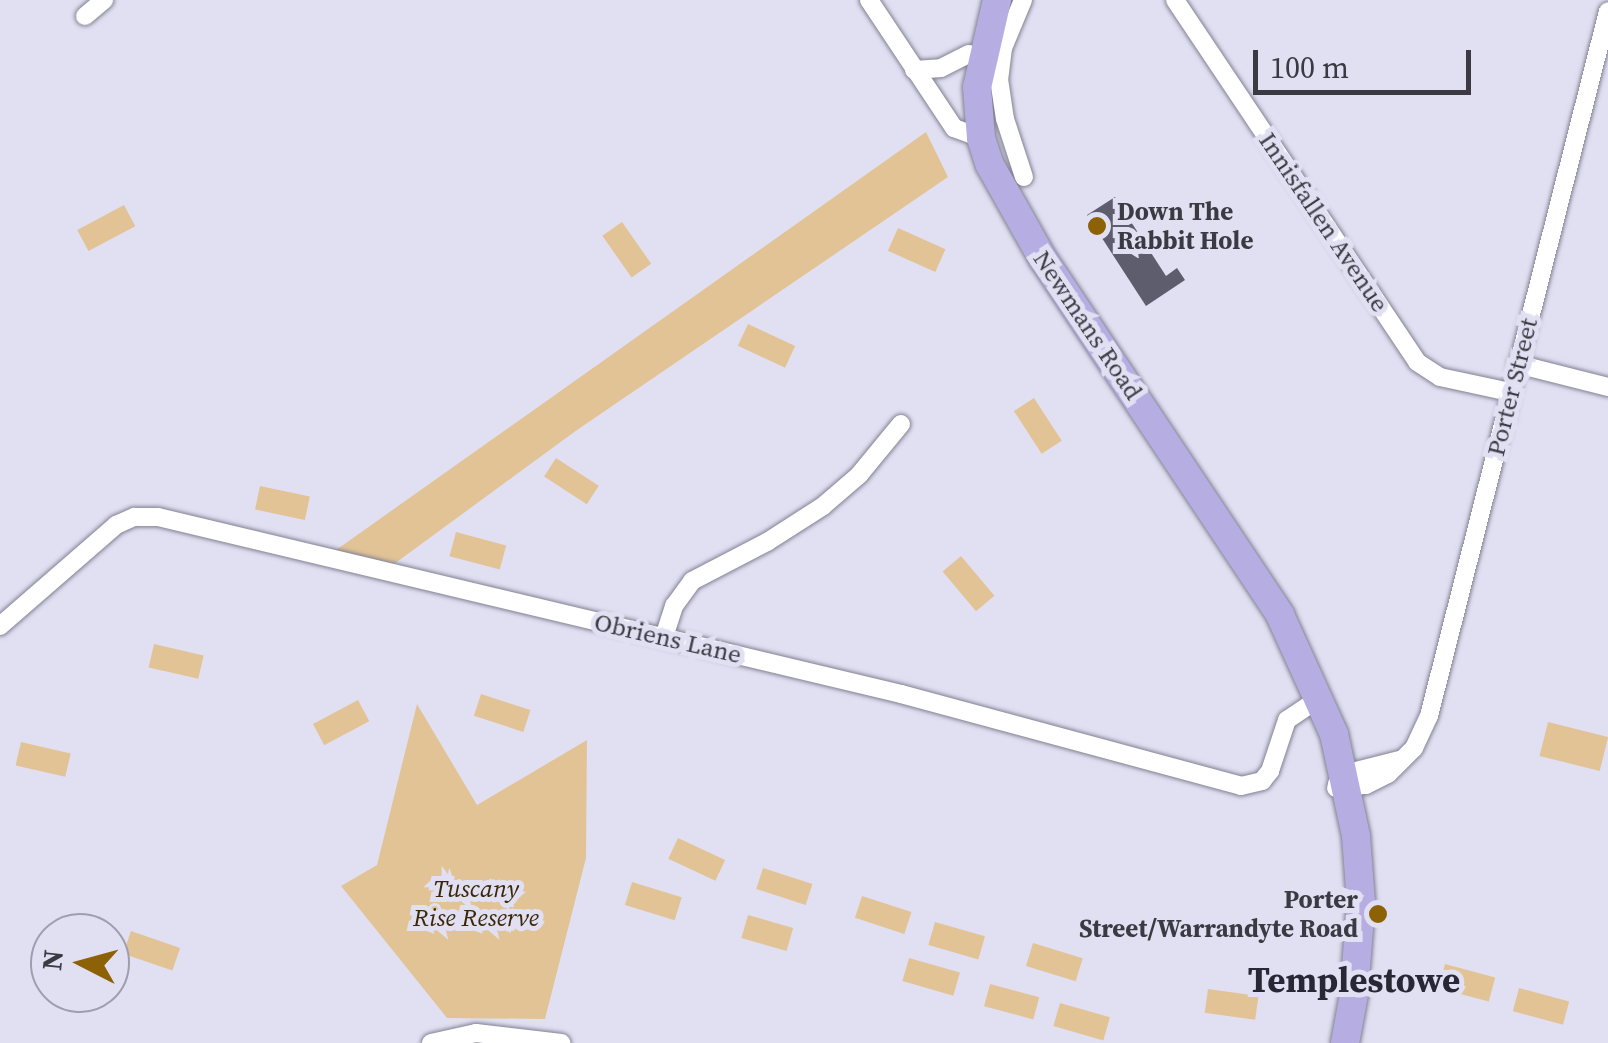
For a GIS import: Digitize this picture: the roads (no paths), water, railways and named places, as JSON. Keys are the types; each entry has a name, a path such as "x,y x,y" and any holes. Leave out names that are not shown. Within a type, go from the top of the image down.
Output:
{"main road":[{"path":"974,137 963,91 969,54 987,0"},
{"path":"974,137 977,87 997,0"},
{"name":"Newmans Road","path":"974,137 1016,218 1280,615 1343,783"},
{"path":"1335,1043 1349,919 1343,783"},
{"path":"1343,783 1361,902 1354,994 1345,1043"}],"street":[{"path":"85,16 104,0"},
{"name":"Newmans Road","path":"868,0 954,128 974,137"},
{"path":"1023,0 1003,48 999,79 1024,177"},
{"name":"Innisfallen Avenue","path":"1174,0 1417,362 1440,377 1510,392"},
{"name":"Porter Street","path":"1343,783 1375,781 1404,758 1429,716 1608,10"},
{"path":"914,70 941,68 969,54"},
{"path":"1517,364 1608,387"},
{"path":"664,637 674,606 692,581 767,542 823,506 859,475 901,424"},
{"name":"Obriens Lane","path":"0,626 116,525 134,518 158,516 919,698 1241,786 1262,782 1286,720 1314,702"},
{"path":"431,1043 476,1033 561,1043"}],"place":[{"name":"Down The Rabbit Hole","path":"1097,226"},
{"name":"Porter Street/Warrandyte Road","path":"1378,914"}],"district":[{"name":"Templestowe","path":"1354,980"}],"park label":[{"name":"Tuscany Rise Reserve","path":"476,904"}]}
